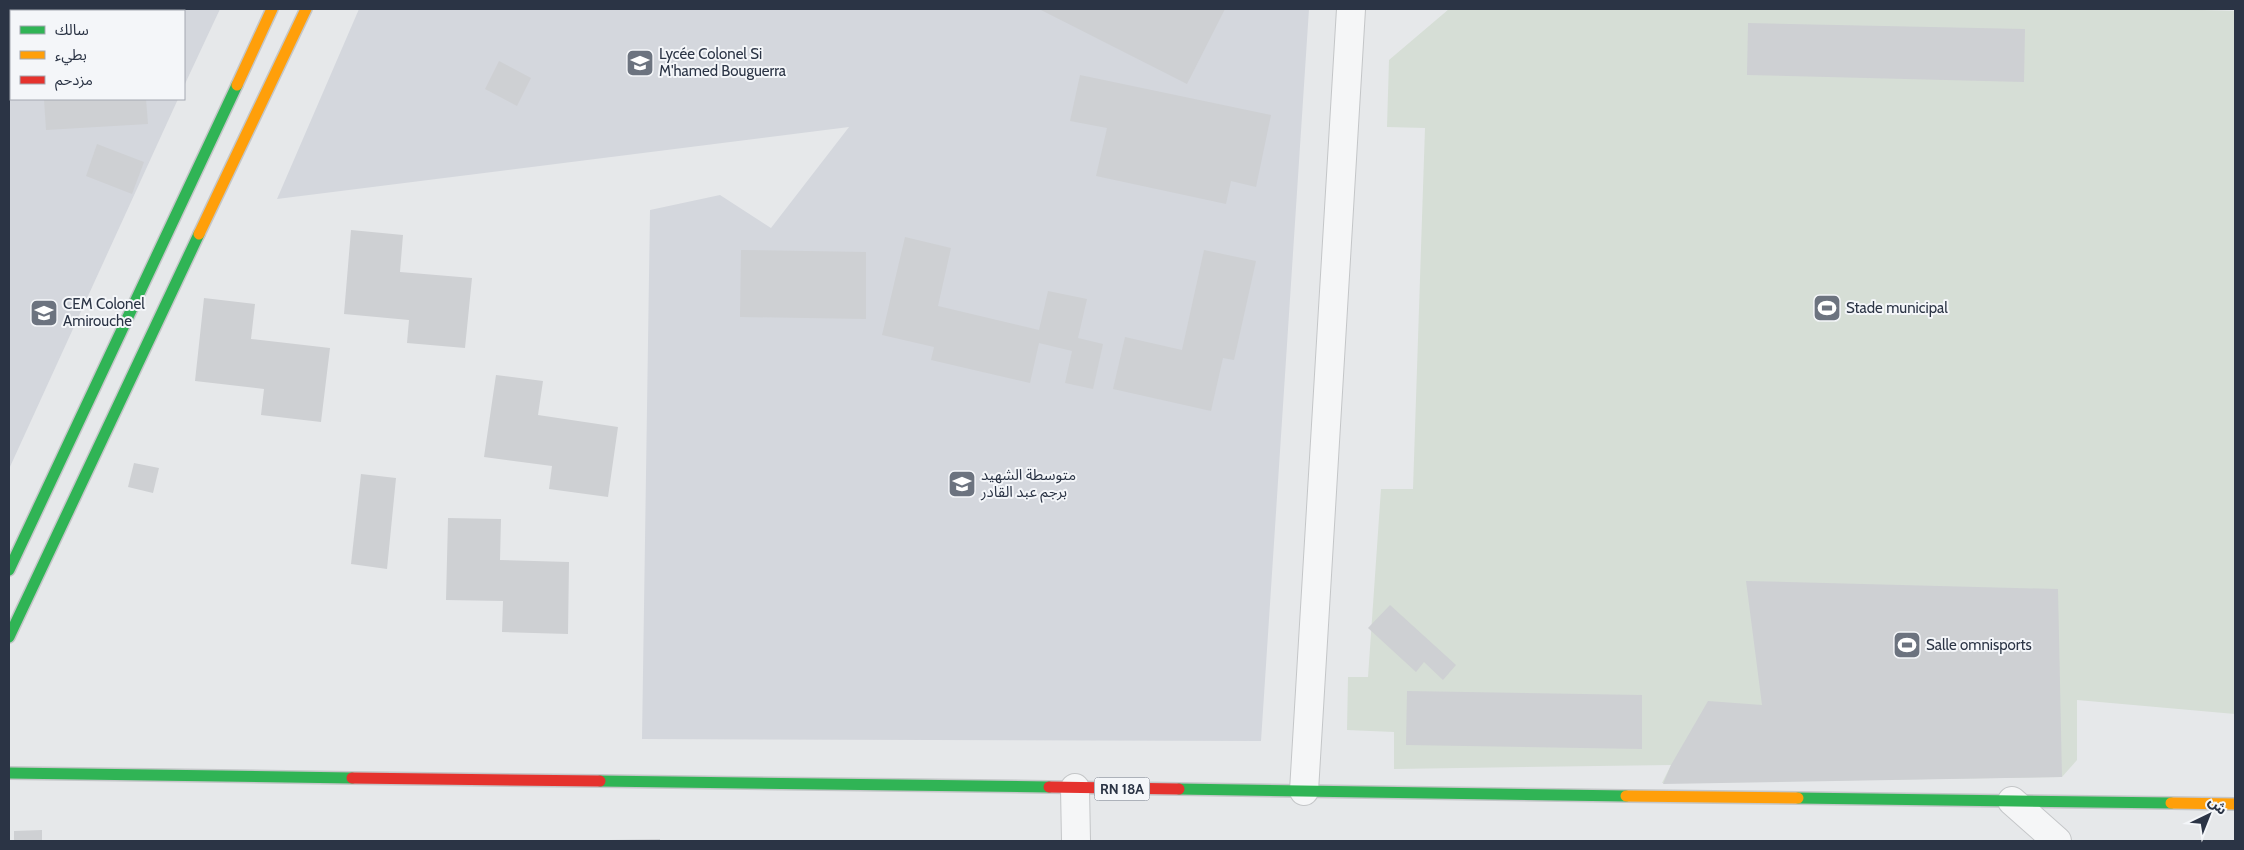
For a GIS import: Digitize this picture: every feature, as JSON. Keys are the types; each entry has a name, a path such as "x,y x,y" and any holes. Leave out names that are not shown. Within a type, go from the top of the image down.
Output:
{"main road":[{"path":"9,570 272,9"},
{"path":"9,637 306,9"},
{"name":"RN 18A","path":"9,773 2235,804"}],"street":[{"path":"1304,791 1350,9"},
{"path":"1075,788 1076,841"},
{"path":"2012,801 2057,841"}],"shaded area":[{"name":"CEM Colonel Amirouche","path":"9,9 220,9 185,84 185,10 10,10 10,100 178,100 9,469"},
{"name":"متوسطة الشهيد برجم عبد القادر","path":"359,9 1309,9 1261,741 642,739 650,210 720,195 771,228 849,127 277,199"},
{"name":"Stade municipal","path":"1449,9 2170,9 2235,11 2235,714 2077,700 2077,760 2062,777 1662,783 1671,765 1394,769 1394,732 1347,730 1348,677 1368,677 1381,489 1413,489 1425,128 1387,127 1389,60"}],"building":[{"path":"1039,9 1225,9 1187,84"},
{"path":"1748,23 2025,29 2024,82 1747,75"},
{"path":"499,61 531,78 517,106 485,89"},
{"path":"1080,75 1271,115 1256,187 1231,181 1226,204 1096,176 1107,128 1070,121"},
{"path":"44,100 146,100 148,124 46,130"},
{"path":"97,144 144,162 132,194 86,176"},
{"path":"351,230 403,235 400,272 472,278 465,348 407,343 409,320 344,314"},
{"path":"905,237 951,248 938,306 1039,330 1048,291 1087,299 1078,338 1103,344 1093,389 1065,383 1072,351 1039,343 1030,383 931,360 934,347 882,335"},
{"path":"741,250 866,252 866,319 740,317"},
{"path":"1204,250 1256,261 1234,360 1223,358 1211,411 1113,389 1125,337 1182,350"},
{"path":"204,298 255,304 251,339 330,348 321,422 261,415 264,389 195,381"},
{"path":"496,375 543,381 538,415 618,427 608,497 549,489 552,466 484,457"},
{"path":"134,463 159,468 153,493 128,487"},
{"path":"361,474 396,478 387,569 351,564"},
{"path":"448,518 501,519 500,560 569,562 568,634 502,632 503,601 446,600"},
{"name":"Salle omnisports","path":"1746,581 2058,589 2062,777 1663,784 1671,765 1708,701 1762,705"},
{"path":"1390,605 1456,665 1443,680 1424,662 1416,672 1368,628"},
{"path":"1407,691 1642,695 1642,749 1406,745"},
{"path":"42,830 42,841 14,841 14,831"},
{"path":"660,839 660,841 609,841 609,840"}],"traffic: fast":[{"path":"9,570 237,85"},
{"path":"9,637 199,234"},
{"path":"9,773 352,778"},
{"path":"600,781 1049,787"},
{"path":"1179,789 1626,796"},
{"path":"1798,798 2171,803"}],"traffic: slow":[{"path":"237,85 272,9"},
{"path":"199,234 306,9"},
{"path":"1626,796 1798,798"},
{"path":"2171,803 2235,804"}],"traffic: jam":[{"path":"352,778 600,781"},
{"path":"1049,787 1179,789"}],"place":[{"name":"Lycée Colonel Si M'hamed Bouguerra","path":"640,63"},
{"name":"Stade municipal","path":"1827,308"},
{"name":"CEM Colonel Amirouche","path":"44,313"},
{"name":"متوسطة الشهيد برجم عبد القادر","path":"962,484"},
{"name":"Salle omnisports","path":"1907,645"}]}
